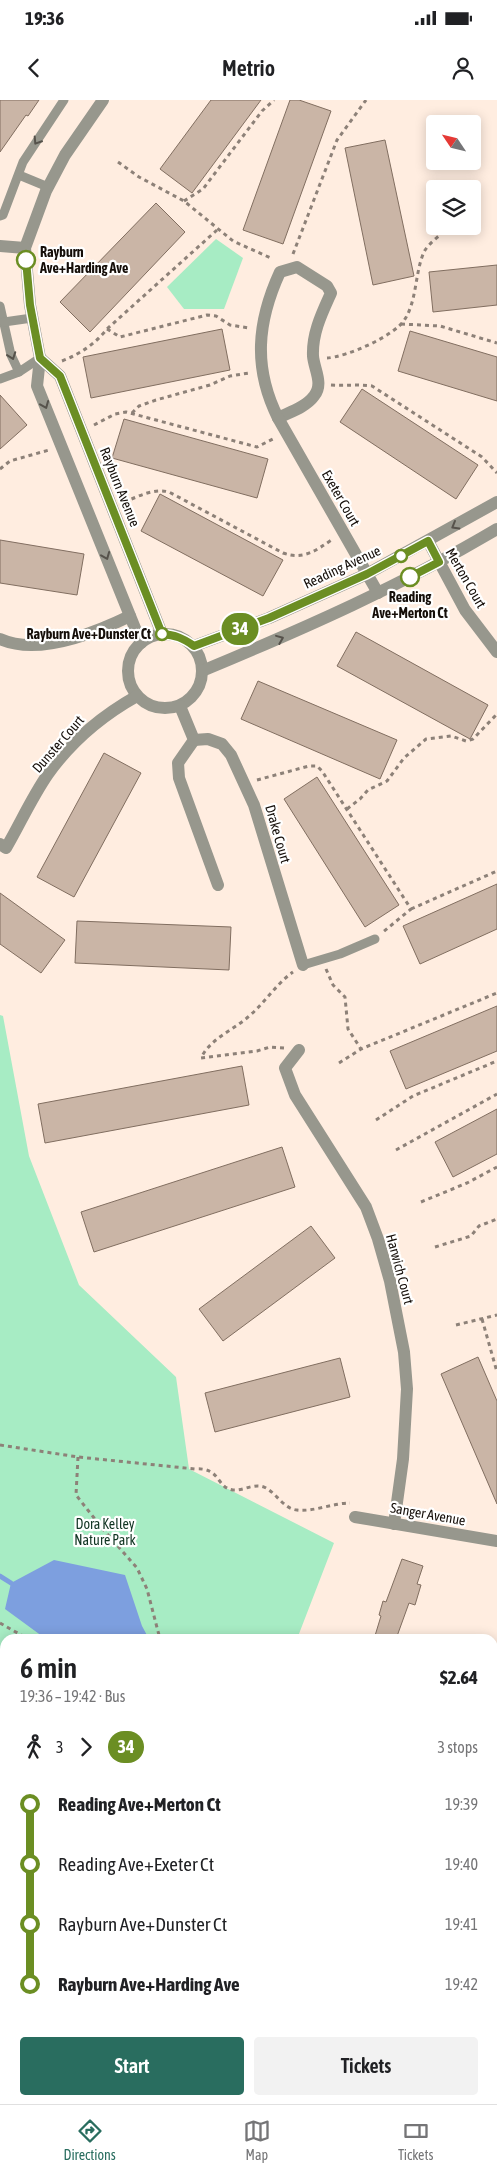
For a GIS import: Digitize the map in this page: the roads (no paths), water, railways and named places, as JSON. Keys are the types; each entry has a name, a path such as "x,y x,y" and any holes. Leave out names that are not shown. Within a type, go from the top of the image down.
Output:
{"street":[{"name":"Rayburn Avenue","path":"103,100 65,155 48,187 25,248 32,318 44,362 37,386 141,643"},
{"path":"0,246 25,248"},
{"name":"Exeter Court","path":"278,418 305,404 315,395 319,384 313,359 316,330 331,293 327,286 297,267 280,272 266,309 260,356 264,384 278,418 378,593"},
{"name":"Rayburn Avenue","path":"44,362 60,376 162,634"},
{"name":"Reading Avenue","path":"194,646 269,618 367,574 497,502"},
{"path":"202,670 300,630 378,593 439,562 497,529"},
{"name":"Merton Court","path":"428,541 465,610 497,652"},
{"path":"0,640 11,644 28,644 78,637 130,616"},
{"path":"162,634 179,637 194,646 200,656 202,670 198,690 190,700 180,706 168,709 146,704 137,696 129,680 129,663 133,652 141,643 151,637 162,634"},
{"name":"Dunster Court","path":"0,844 6,848 48,774 82,736 108,713 137,696"},
{"path":"180,706 194,740 178,763 179,778 218,885"},
{"name":"Drake Court","path":"194,740 208,739 222,744 232,755 254,805 303,966"},
{"name":"Harwich Court","path":"299,1050 285,1068 295,1095 366,1207 380,1248 396,1311 404,1352 407,1389 403,1459 394,1524"},
{"name":"Sanger Avenue","path":"355,1517 497,1541"}],"lane":[{"path":"0,216 3,215 23,162 64,100"},
{"path":"19,175 48,187"},
{"path":"0,306 11,355 19,372"},
{"path":"4,322 32,318"},
{"path":"0,379 44,362"},
{"path":"303,966 375,939"}],"water":[{"path":"54,1560 125,1575 146,1634 39,1634 5,1609 11,1583"}],"waterway":[{"path":"0,1576 11,1583"}],"place":[{"name":"Rayburn Ave+Harding Ave","path":"26,260"},
{"name":"Reading Ave+Merton Ct","path":"410,577"},
{"name":"Rayburn Ave+Dunster Ct","path":"162,634"}],"park label":[{"name":"Dora Kelley Nature Park","path":"105,1532"}]}
